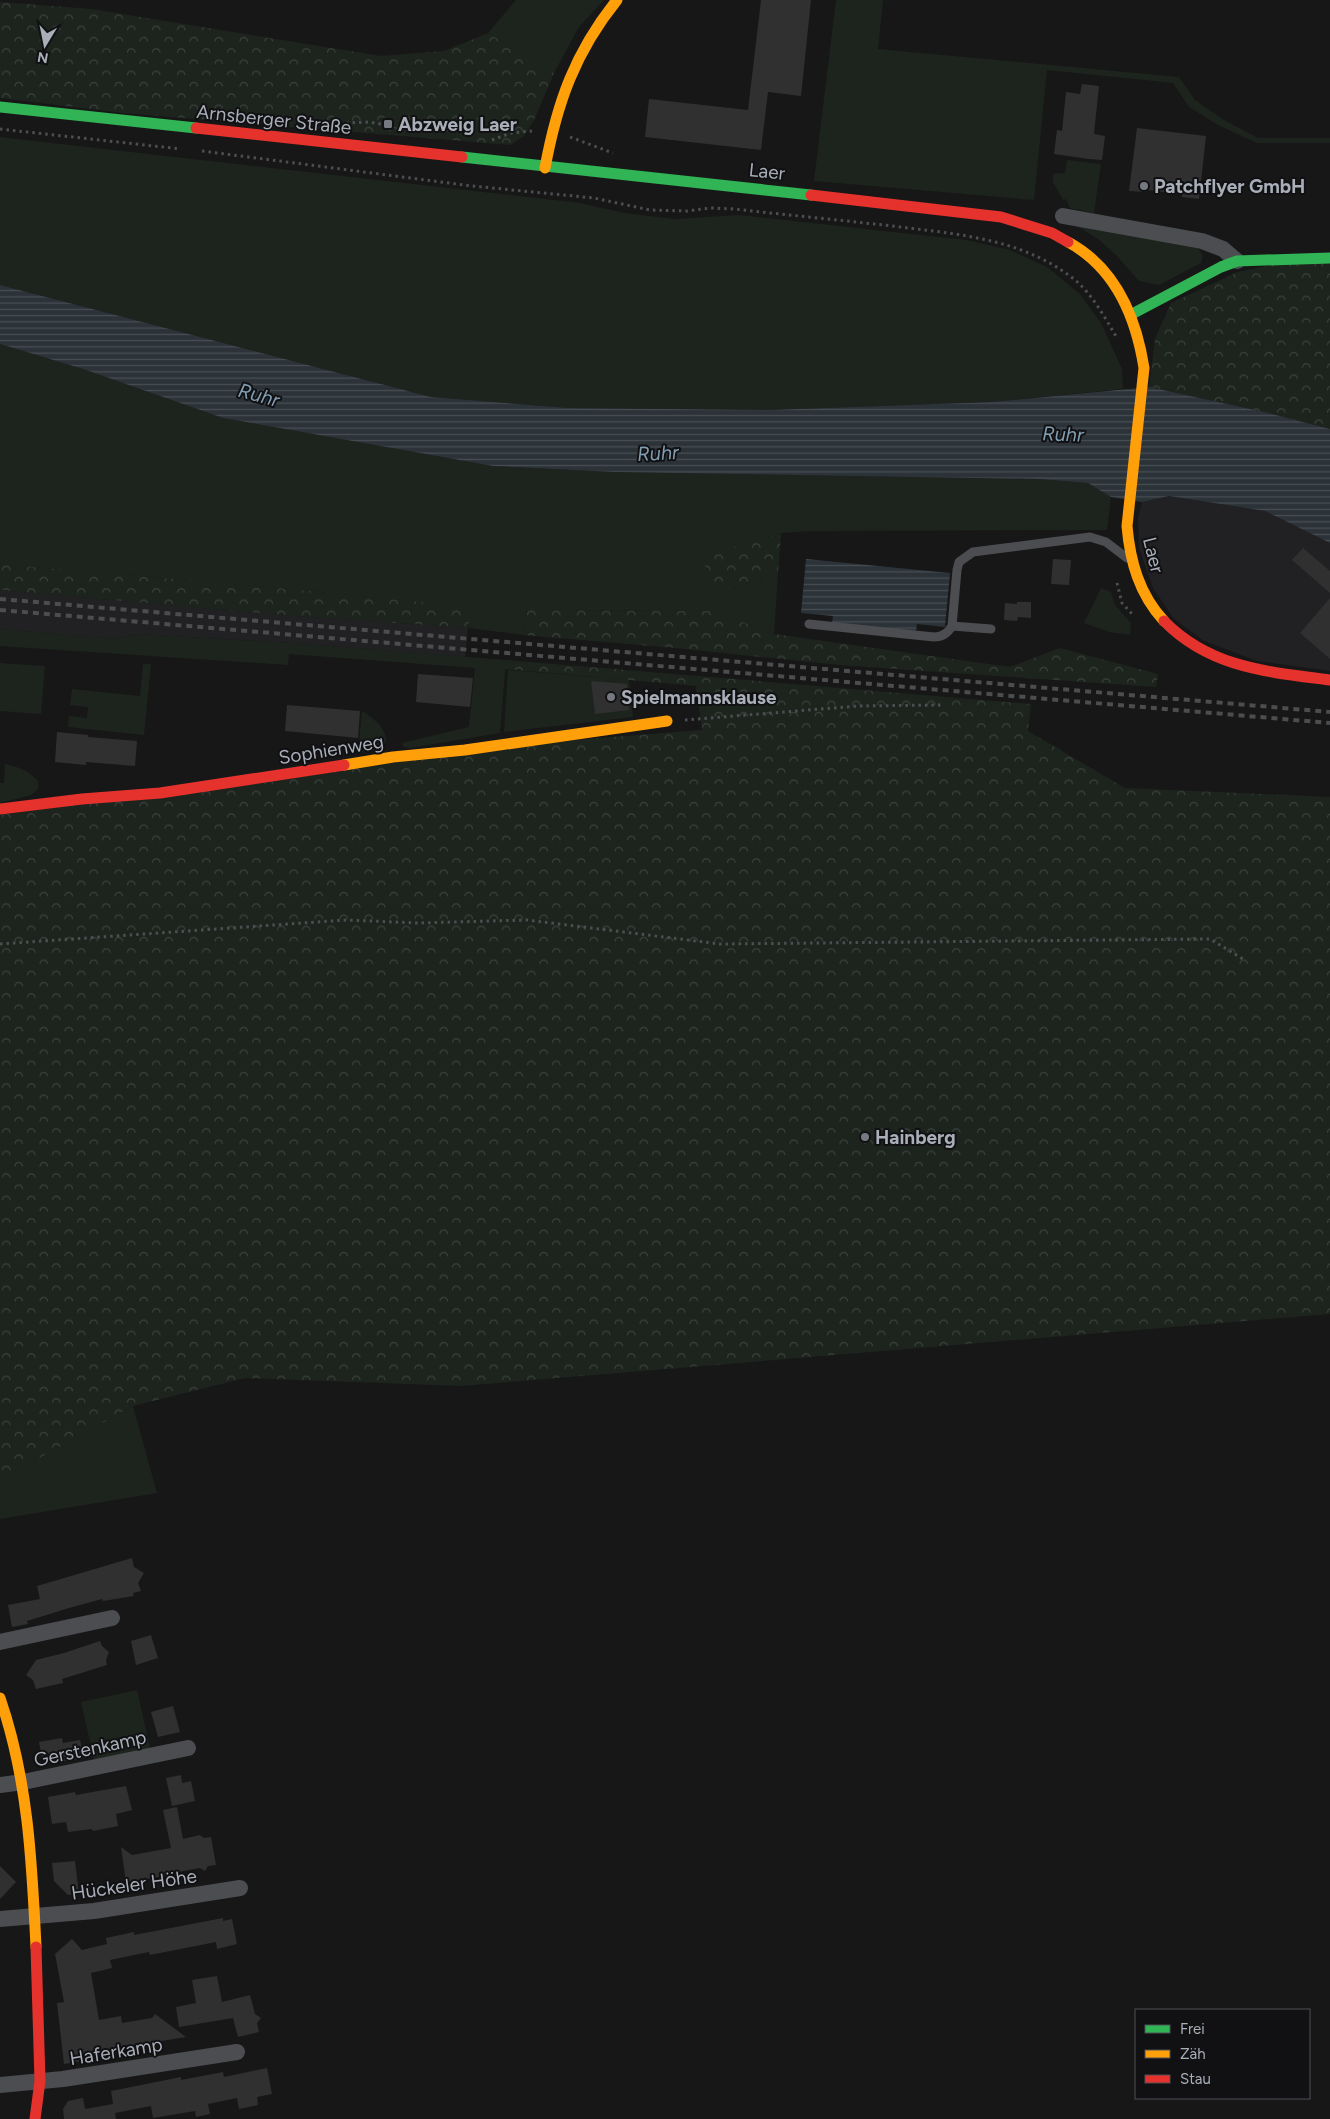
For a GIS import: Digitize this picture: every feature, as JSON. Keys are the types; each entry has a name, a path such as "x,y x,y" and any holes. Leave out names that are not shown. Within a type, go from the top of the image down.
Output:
{"main road":[{"path":"545,168 550,132 564,86 581,51 617,0"},
{"name":"Arnsberger Straße","path":"0,108 545,168"},
{"name":"Laer","path":"545,168 956,211 1011,219 1029,224 1066,240 1104,269 1125,298 1142,348 1143,383 1128,515 1132,561 1140,585 1153,607 1176,634 1191,646 1213,657 1238,665 1330,680"},
{"path":"1132,314 1221,267 1237,261 1330,258"},
{"name":"Sophienweg","path":"0,809 82,799 160,794 393,758 465,750 668,721"},
{"path":"0,1698 23,1782 31,1841 40,2081 35,2119"}],"street":[{"path":"1063,216 1202,240 1223,249 1237,261"},
{"path":"0,1642 112,1618"},
{"name":"Gerstenkamp","path":"0,1785 188,1748"},
{"name":"Hückeler Höhe","path":"0,1919 34,1917 142,1904 240,1888"},
{"name":"Haferkamp","path":"0,2085 62,2079 237,2052"}],"lane":[{"path":"809,624 934,638 940,637 949,631 952,626 956,570 959,562 973,552 1090,537 1106,542 1132,561"},
{"path":"952,626 991,629"}],"path":[{"path":"0,130 191,150"},
{"path":"201,150 472,186 594,198 650,210 734,209 947,233 994,241 1040,257 1077,281 1103,314 1119,342"},
{"path":"668,721 858,706 944,705"},
{"path":"0,944 346,920 418,923 528,920 720,944 1210,939 1243,960"}],"shaded area":[{"path":"1169,496 1265,511 1330,543 1330,671 1257,661 1204,641 1174,619 1153,588 1139,548 1138,518 1142,502"},
{"path":"0,590 267,614 468,628 465,657 292,643 137,634 115,639 0,629"}],"green space":[{"path":"516,0 604,0 579,27 554,73 488,33"},
{"path":"836,0 883,0 878,49 1179,77 1195,100 1224,120 1258,138 1330,138 1330,143 1257,143 1218,125 1189,107 1173,83 1047,70 1034,200 814,181"},
{"path":"0,2 91,9 381,56 444,51 488,33 554,73 534,120 524,136 510,145 123,113 0,98"},
{"path":"0,137 580,203 624,213 675,219 739,215 966,240 1010,250 1047,267 1080,294 1101,323 1122,369 1123,389 991,402 771,410 568,408 431,397 0,285"},
{"path":"1067,160 1101,164 1094,213 1070,208 1066,199 1063,200 1053,182 1053,174 1065,173"},
{"path":"1075,225 1196,245 1203,256 1201,263 1159,285 1139,281 1117,256 1098,239"},
{"path":"1285,262 1330,263 1330,429 1264,412 1149,387 1155,339 1171,303 1238,272"},
{"path":"0,344 83,369 223,418 493,466 614,472 1039,479 1088,483 1111,497 1107,530 810,531 781,533 702,557 718,592 778,574 774,634 714,611 527,610 523,635 468,628 470,607 0,564"},
{"path":"781,533 778,574 718,592 701,557"},
{"path":"0,564 471,607 468,628 267,614 0,590"},
{"path":"1101,588 1111,592 1115,605 1131,623 1130,635 1109,632 1084,623"},
{"path":"527,610 714,611 774,634 1010,667 1060,648 1158,674 1156,687 840,665 523,635"},
{"path":"0,629 115,639 137,634 292,643 506,660 500,733 410,748 404,747 402,743 469,727 475,668 289,654 288,665 0,646"},
{"path":"506,660 1031,704 1028,731 1125,788 1330,797 1330,1314 461,1386 245,1378 133,1406 0,1480 0,815 548,742 702,730 696,686 505,669"},
{"path":"0,663 45,666 41,714 0,711"},
{"path":"143,664 151,664 144,735 68,727 69,716 87,718 88,707 70,705 72,689 140,696"},
{"path":"508,670 629,680 633,717 504,732"},
{"path":"362,711 382,728 386,740 384,745 378,749 358,753"},
{"path":"5,764 31,774 38,781 38,789 31,795 0,803 0,783 4,783"},
{"path":"133,1406 157,1493 0,1519 0,1480"},
{"path":"137,1690 151,1752 95,1764 81,1702"}],"water":[{"name":"Ruhr","path":"0,285 431,397 568,408 771,410 991,402 1149,387 1264,412 1330,429 1330,543 1265,511 1169,496 1142,502 1111,497 1088,483 1039,479 614,472 493,466 223,418 83,369 0,344"},
{"path":"806,559 950,573 945,627 917,624 916,631 832,623 833,616 801,613"}],"building":[{"path":"761,0 811,0 801,96 768,92 761,150 645,137 649,99 748,110"},
{"path":"1082,84 1099,86 1094,134 1105,136 1102,160 1054,154 1057,130 1062,131 1066,92 1080,94"},
{"path":"1137,128 1206,136 1199,199 1182,197 1182,194 1147,190 1146,192 1129,191"},
{"path":"1303,548 1330,571 1330,593 1292,560"},
{"path":"1053,559 1071,560 1069,585 1051,584"},
{"path":"1330,598 1330,659 1300,633"},
{"path":"1017,602 1031,602 1031,618 1018,617 1017,621 1004,620 1005,603 1017,604"},
{"path":"418,674 473,678 470,707 416,702"},
{"name":"Spielmannsklause","path":"591,681 627,684 629,710 595,714"},
{"path":"287,705 360,711 358,738 285,731"},
{"path":"57,732 88,735 88,737 137,741 135,766 86,762 86,765 55,762"},
{"path":"132,1558 134,1567 144,1573 138,1583 141,1591 133,1593 134,1596 103,1601 102,1599 27,1621 28,1624 12,1627 8,1605 40,1599 37,1586"},
{"path":"151,1635 158,1658 136,1665 131,1641"},
{"path":"100,1641 102,1646 109,1652 106,1660 107,1665 62,1679 63,1683 36,1689 33,1680 26,1675 36,1660"},
{"path":"173,1706 180,1732 158,1737 151,1712"},
{"path":"62,1738 63,1743 80,1740 84,1758 43,1765 39,1742"},
{"path":"181,1775 182,1783 191,1781 195,1801 172,1806 166,1778"},
{"path":"126,1786 132,1810 116,1814 118,1826 93,1831 92,1829 68,1832 66,1822 52,1824 48,1797 75,1792 76,1795"},
{"path":"177,1807 183,1839 200,1835 204,1838 211,1837 216,1865 208,1866 205,1871 200,1868 172,1873 172,1875 126,1882 121,1847 132,1855 171,1848 163,1810"},
{"path":"75,1861 79,1894 68,1895 54,1881 52,1863"},
{"path":"0,1866 16,1882 0,1899"},
{"path":"223,1918 223,1921 232,1919 237,1944 217,1949 216,1942 150,1955 149,1952 110,1960 112,1968 91,1973 99,2020 121,2016 122,2023 152,2018 155,2014 186,2037 94,2052 86,2054 87,2060 64,2064 57,2003 64,2002 55,1954 72,1939 82,1950 107,1944 106,1938 134,1932 134,1935"},
{"path":"217,1976 222,2002 250,1995 255,2014 261,2018 257,2023 259,2032 238,2037 233,2018 179,2027 176,2007 196,2003 192,1980"},
{"path":"267,2068 272,2094 257,2097 258,2105 239,2109 237,2098 208,2104 210,2114 196,2117 195,2111 153,2118 151,2106 115,2113 116,2119 64,2119 63,2109 68,2101 83,2098 85,2109 113,2104 111,2091 181,2077 181,2080 223,2072 224,2077"}],"railway":[{"path":"0,599 1330,712"},
{"path":"0,610 1330,723"}],"traffic: fast":[{"path":"0,107 196,128"},
{"path":"462,157 811,195"},
{"path":"1132,314 1221,267 1237,261 1330,258"}],"traffic: slow":[{"path":"545,168 555,122 570,79 590,39 602,19 617,0"},
{"path":"1068,242 1099,265 1111,280 1121,296 1136,330 1144,368 1127,526 1133,564 1137,576 1148,600 1164,621"},
{"path":"344,765 667,721"},
{"path":"0,1698 17,1759 23,1790 33,1884 36,1947"}],"traffic: jam":[{"path":"196,128 462,157"},
{"path":"811,195 1001,217 1052,233 1068,242"},
{"path":"1164,621 1182,637 1220,658 1262,670 1330,680"},
{"path":"0,809 82,799 160,793 344,765"},
{"path":"35,2119 40,2081 36,1947"}],"place":[{"name":"Abzweig Laer","path":"388,124"},
{"name":"Patchflyer GmbH","path":"1144,186"},
{"name":"Spielmannsklause","path":"611,697"},
{"name":"Hainberg","path":"865,1137"}]}
